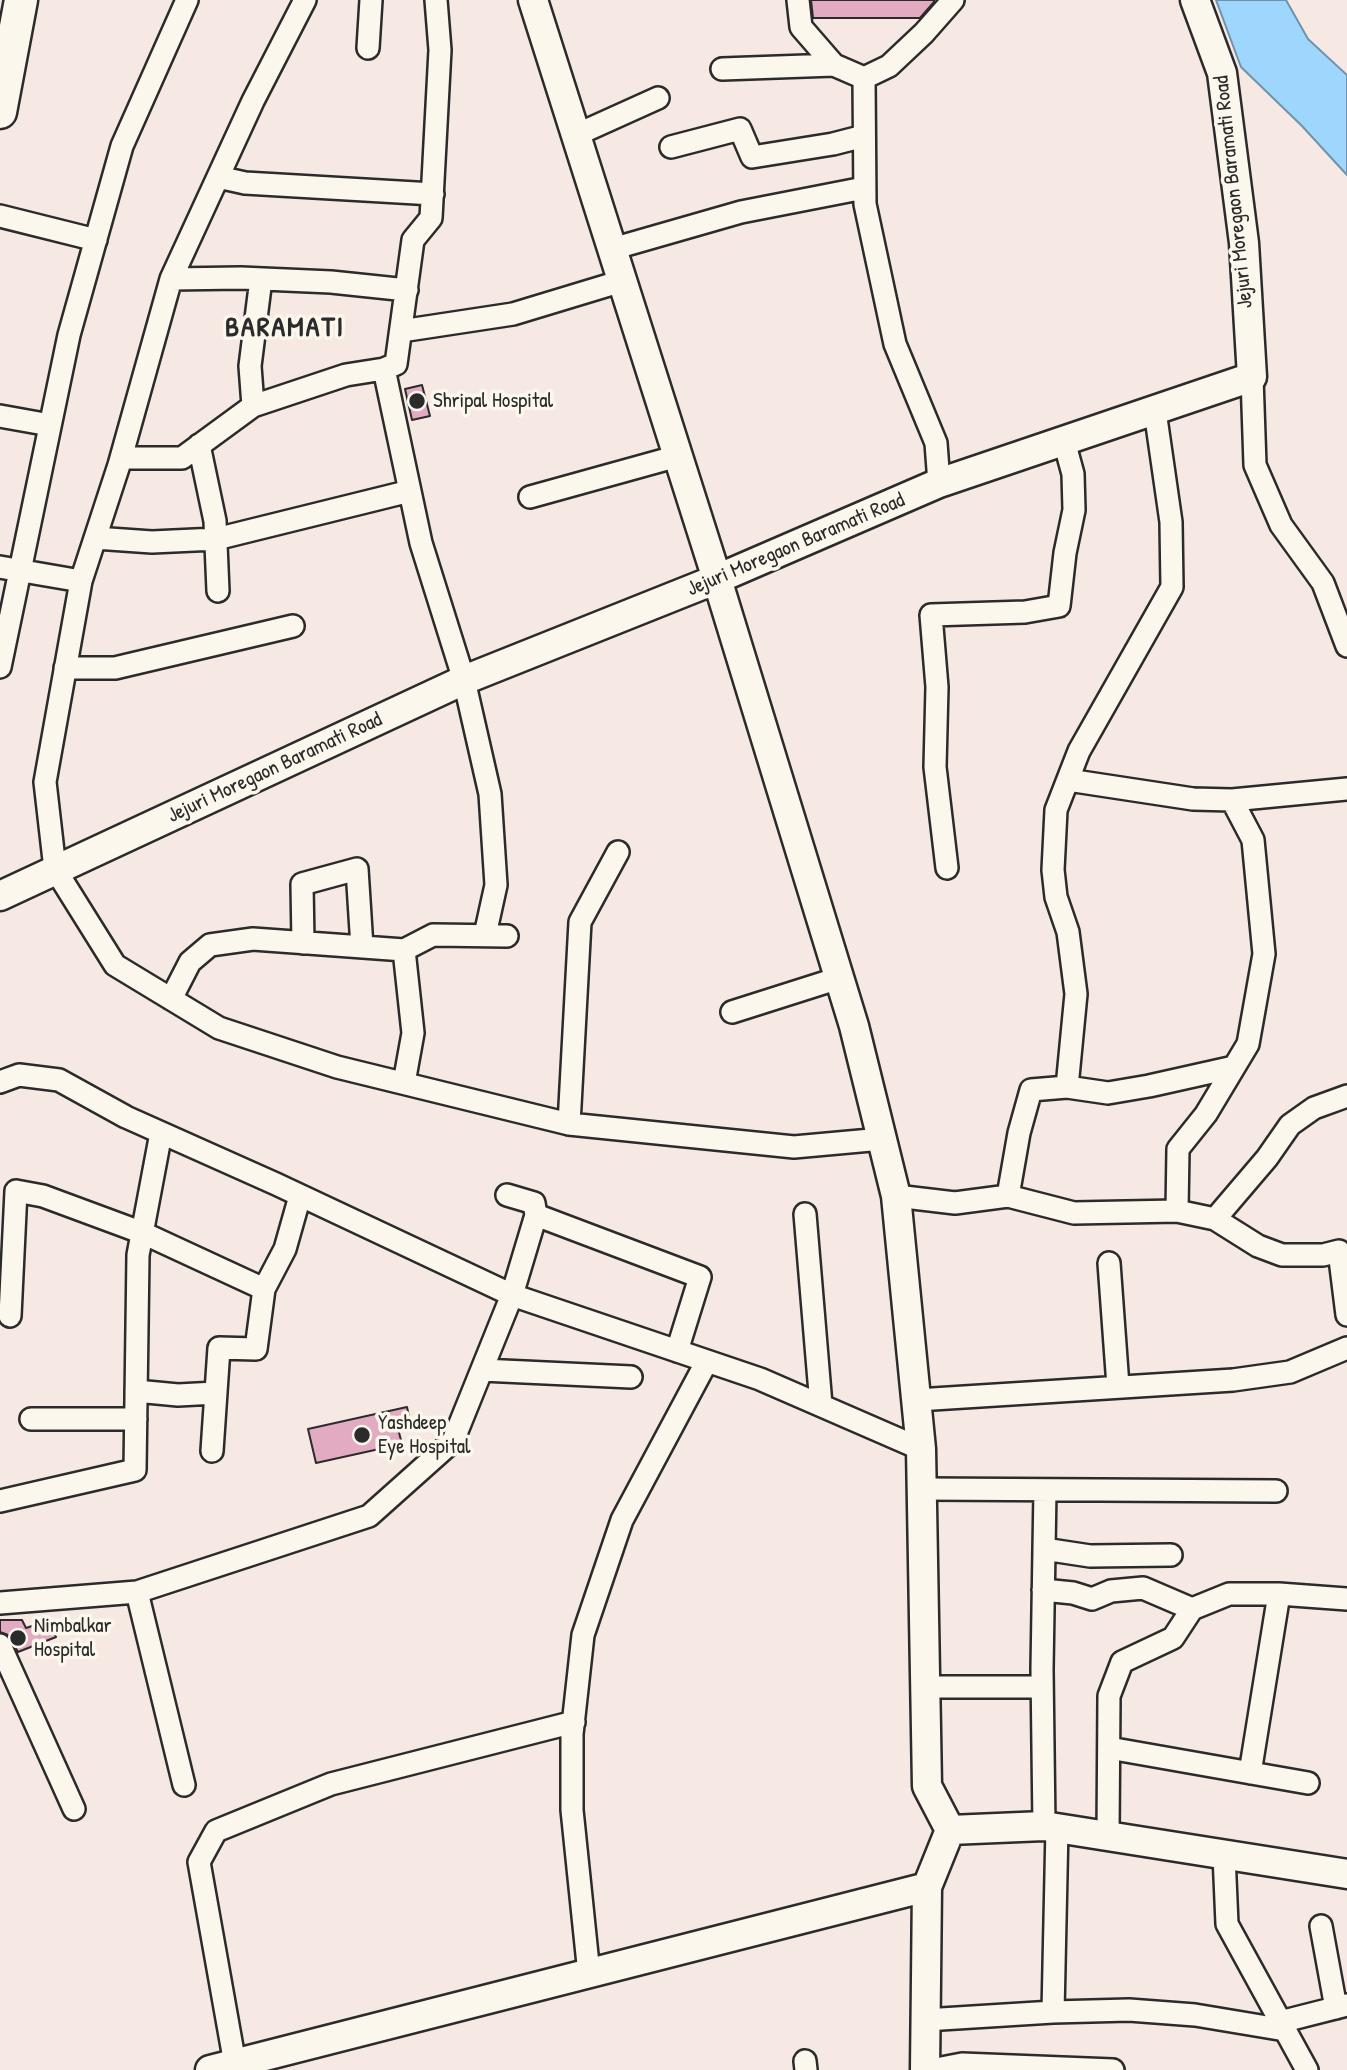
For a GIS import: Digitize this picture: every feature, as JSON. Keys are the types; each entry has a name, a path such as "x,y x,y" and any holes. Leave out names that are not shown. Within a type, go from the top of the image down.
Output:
{"main road":[{"path":"0,112 21,0"}],"street":[{"path":"0,667 69,335 122,146 187,0"},
{"path":"305,0 253,101 171,279 121,458 81,581 45,782 55,869 115,965 219,1028 337,1067 569,1124 794,1147 882,1139"},
{"path":"368,48 370,0"},
{"path":"121,458 182,458 253,406 346,375 384,369 396,364 413,240 431,218 440,50 436,0"},
{"path":"533,0 717,579 854,1026 896,1196 921,1449 927,1786 950,1830 927,1887 925,2070"},
{"path":"798,0 801,27 834,65"},
{"path":"722,69 834,65 864,78 889,66 924,33 953,0"},
{"name":"Jejuri Moregaon Baramati Road","path":"0,896 464,680 717,579 939,483 1252,377 1244,243 1223,74 1195,0"},
{"path":"864,78 865,204 895,344 936,443 939,483"},
{"path":"576,135 658,98"},
{"path":"671,147 740,129 752,157 833,144 864,136"},
{"path":"218,177 245,183 432,194"},
{"path":"612,249 741,212 864,188"},
{"path":"0,216 96,240"},
{"path":"171,279 331,282 407,290"},
{"path":"253,406 250,366 261,279"},
{"path":"401,331 513,314 622,281"},
{"path":"384,369 421,543 464,680 490,794 496,885 485,936"},
{"path":"1252,377 1255,465 1281,526 1323,583 1338,597 1347,646"},
{"path":"1066,1087 1076,994 1068,932 1056,897 1053,870 1056,810 1079,751 1172,587 1171,522 1155,411"},
{"path":"0,416 51,425"},
{"path":"947,867 935,767 937,687 930,615 1025,612 1059,606 1065,553 1074,510 1073,474 1064,441"},
{"path":"199,445 215,521 218,591"},
{"path":"530,496 678,456"},
{"path":"95,538 152,542 216,539 410,491"},
{"path":"0,567 81,581"},
{"path":"65,668 115,668 293,626"},
{"path":"1068,780 1193,799 1232,800 1347,789"},
{"path":"1177,1211 1178,1149 1206,1114 1248,1044 1264,954 1253,840 1232,800"},
{"path":"569,1124 580,922 618,852"},
{"path":"303,943 302,884 357,869 362,947"},
{"path":"170,999 190,962 210,945 253,939 404,950 433,935 507,936"},
{"path":"404,950 413,1033 404,1083"},
{"path":"732,1012 839,978"},
{"path":"1008,1196 1019,1133 1031,1090 1066,1087 1108,1093 1234,1067"},
{"path":"0,1082 19,1075 59,1080 126,1117 512,1295 760,1379 921,1449"},
{"path":"1215,1219 1267,1158 1290,1125 1314,1108 1347,1096"},
{"path":"0,1501 135,1470 138,1255 161,1133"},
{"path":"7,1308 16,1191 43,1196 143,1233 264,1289"},
{"path":"0,1603 137,1592 369,1516 453,1441 512,1295 536,1215 534,1203 507,1195"},
{"path":"212,1451 219,1348 256,1349 264,1289 285,1249 300,1196"},
{"path":"896,1196 955,1203 1008,1196 1074,1213 1177,1211 1215,1219 1258,1246 1282,1255 1323,1255 1339,1251 1347,1315"},
{"path":"805,1214 821,1405"},
{"path":"536,1215 700,1277 677,1351"},
{"path":"1109,1263 1118,1386"},
{"path":"917,1400 1233,1380 1290,1372 1347,1348"},
{"path":"589,1973 572,1810 574,1722 583,1635 622,1520 707,1361"},
{"path":"482,1370 631,1377"},
{"path":"136,1391 178,1395 216,1393"},
{"path":"31,1419 136,1419"},
{"path":"922,1489 1276,1491"},
{"path":"1045,1490 1042,1687 1051,1827 1053,2012"},
{"path":"1044,1549 1090,1556 1171,1555"},
{"path":"1043,1590 1073,1593 1093,1599 1111,1591 1143,1588 1192,1609"},
{"path":"137,1592 184,1785"},
{"path":"1108,1836 1109,1696 1122,1662 1173,1638 1192,1609 1229,1594 1279,1594 1347,1599"},
{"path":"1250,1773 1279,1594"},
{"path":"0,1645 74,1809"},
{"path":"926,1687 1042,1687"},
{"path":"574,1722 331,1784 216,1831 199,1862 222,2067 927,1887"},
{"path":"1109,1748 1308,1783"},
{"path":"950,1830 1051,1827 1347,1874"},
{"path":"1224,1854 1227,1924 1307,2070"},
{"path":"925,2020 1053,2012 1129,2011 1195,2015 1282,2026 1342,2006 1321,1926"},
{"path":"931,2070 962,2064 1113,2070"}],"water":[{"path":"1216,0 1286,0 1308,39 1347,75 1347,175 1302,126 1241,67"}],"building":[{"path":"811,0 934,2 920,18 813,18"},
{"path":"422,385 430,416 412,420 405,389"},
{"path":"407,1407 410,1422 397,1425 402,1444 316,1463 308,1429"},
{"path":"0,1620 22,1620 26,1628 50,1620 56,1637 18,1652 8,1635 0,1632"}],"place":[{"name":"Shripal Hospital","path":"417,401"},
{"name":"Yashdeep Eye Hospital","path":"362,1435"},
{"name":"Nimbalkar Hospital","path":"18,1638"}],"district":[{"name":"BARAMATI","path":"285,329"}]}
